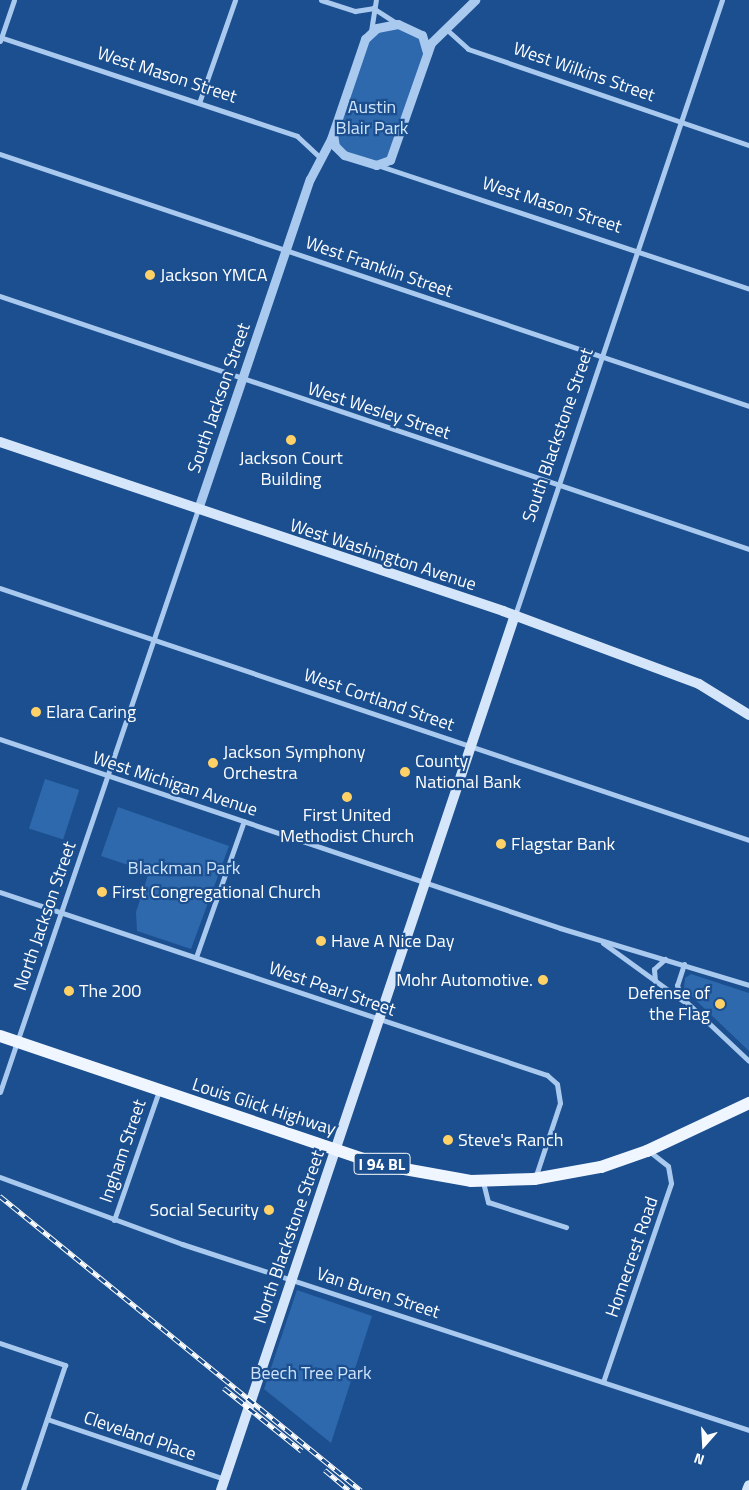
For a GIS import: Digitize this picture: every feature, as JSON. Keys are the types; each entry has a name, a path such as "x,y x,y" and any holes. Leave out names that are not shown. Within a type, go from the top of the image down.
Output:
{"main road":[{"name":"West Washington Avenue","path":"0,442 515,615 692,681 749,715"},
{"name":"South Blackstone Street","path":"426,881 515,615"},
{"name":"North Blackstone Street","path":"221,1490 426,881"},
{"name":"Louis Glick Highway","path":"0,1036 336,1150 419,1174 483,1181 534,1180 601,1167 647,1151 749,1103"},
{"path":"747,1490 749,1485"}],"street":[{"path":"0,38 14,0"},
{"path":"199,103 235,0"},
{"path":"321,0 355,11 374,8 398,24 415,30 430,32 444,28"},
{"name":"South Jackson Street","path":"107,777 286,251 370,33 376,0"},
{"path":"376,165 392,157 427,53 444,28 475,0"},
{"name":"South Blackstone Street","path":"515,615 722,0"},
{"path":"370,33 398,24"},
{"name":"West Wilkins Street","path":"444,28 463,47 749,145"},
{"path":"415,30 426,42 427,53"},
{"name":"West Mason Street","path":"0,38 296,136 321,158 344,155 401,172 749,289"},
{"path":"333,132 335,146 344,155"},
{"name":"West Franklin Street","path":"0,154 749,406"},
{"path":"392,157 401,172"},
{"name":"West Wesley Street","path":"0,296 749,549"},
{"name":"West Cortland Street","path":"0,588 749,840"},
{"name":"West Michigan Avenue","path":"0,739 107,777 426,881 599,940 749,985"},
{"name":"North Jackson Street","path":"0,1092 107,777"},
{"path":"196,957 244,821"},
{"name":"West Pearl Street","path":"0,892 379,1019 554,1080 560,1103 534,1180"},
{"name":"West Michigan Avenue","path":"599,940 656,984 686,1003 749,1061"},
{"path":"656,984 654,969 665,959"},
{"path":"684,964 678,988 686,1003"},
{"name":"Ingham Street","path":"114,1220 159,1090"},
{"name":"Homecrest Road","path":"603,1382 671,1183 667,1164 647,1151"},
{"name":"Van Buren Street","path":"0,1177 114,1220 749,1430"},
{"path":"483,1181 488,1202 566,1227"},
{"path":"0,1343 65,1365 23,1490"},
{"name":"Cleveland Place","path":"48,1419 224,1479"}],"green space":[{"name":"Austin Blair Park","path":"382,26 415,30 428,46 385,163 344,155 333,132 363,44"},
{"path":"45,779 79,790 63,840 29,828"},
{"name":"Blackman Park","path":"118,807 229,846 191,949 137,931 136,912 149,872 101,856"},
{"path":"691,974 749,993 749,1051 684,989 685,978"},
{"name":"Beech Tree Park","path":"297,1290 372,1316 331,1443 264,1389"}],"railway":[{"path":"0,1196 361,1490"},
{"path":"224,1388 302,1451"},
{"path":"325,1470 349,1490"}],"place":[{"name":"Jackson YMCA","path":"150,275"},
{"name":"Jackson Court Building","path":"291,440"},
{"name":"Elara Caring","path":"36,712"},
{"name":"Jackson Symphony Orchestra","path":"213,763"},
{"name":"County National Bank","path":"405,772"},
{"name":"First United Methodist Church","path":"347,797"},
{"name":"Flagstar Bank","path":"501,844"},
{"name":"First Congregational Church","path":"102,892"},
{"name":"Have A Nice Day","path":"321,941"},
{"name":"Mohr Automotive.","path":"543,980"},
{"name":"The 200","path":"69,991"},
{"name":"Defense of the Flag","path":"720,1004"},
{"name":"Steve's Ranch","path":"448,1140"},
{"name":"Social Security","path":"269,1210"}]}
